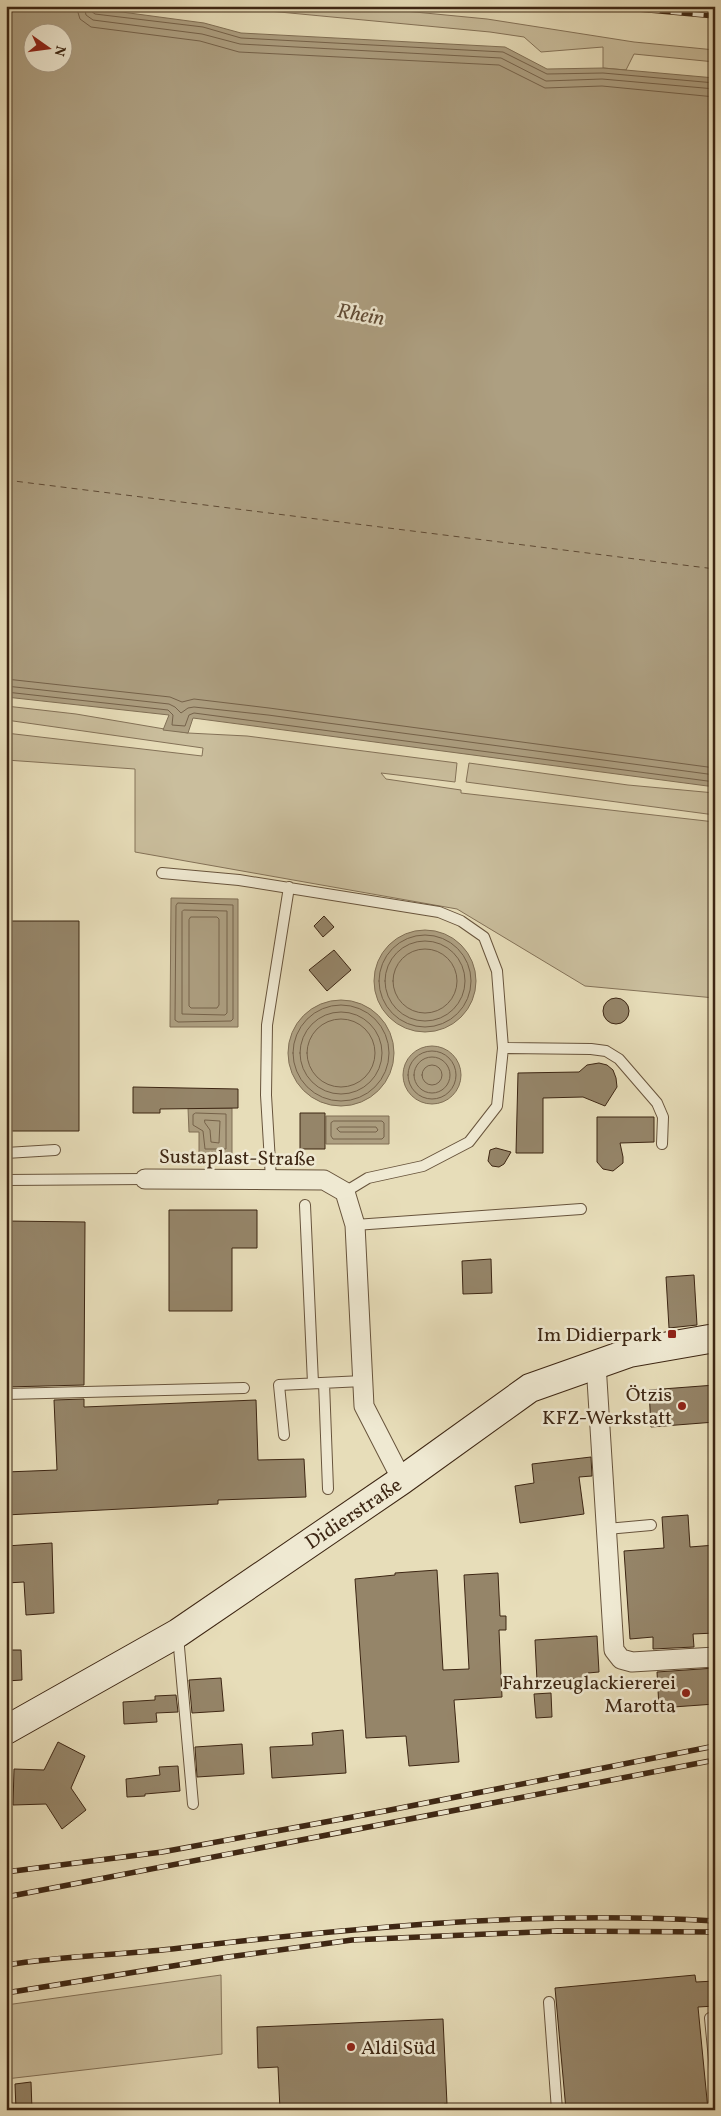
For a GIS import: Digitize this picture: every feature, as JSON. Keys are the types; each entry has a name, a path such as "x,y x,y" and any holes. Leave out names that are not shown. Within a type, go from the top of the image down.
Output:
{"street":[{"name":"Sustaplast-Straße","path":"145,1179 324,1180 346,1192"},
{"path":"346,1192 355,1225 364,1406 402,1480"},
{"name":"Didierstraße","path":"6,1730 178,1633 402,1480 530,1388 629,1353 715,1338"},
{"path":"596,1364 614,1650 616,1656 621,1660 632,1662 715,1657"}],"lane":[{"path":"162,873 239,880 439,912 461,921 484,937 497,971 503,1048 497,1106 469,1142 423,1166 368,1178 346,1192"},
{"path":"271,1179 266,1095 267,1026 288,887"},
{"path":"503,1048 591,1049 606,1051 619,1059 656,1103 663,1117 662,1144"},
{"path":"6,1153 55,1150"},
{"name":"Sustaplast-Straße","path":"6,1180 145,1179"},
{"path":"305,1205 313,1383"},
{"path":"355,1225 580,1210"},
{"path":"284,1435 279,1385 363,1381"},
{"path":"324,1383 328,1489"},
{"path":"6,1394 244,1388"},
{"path":"607,1529 650,1525"},
{"path":"178,1633 193,1804"},
{"path":"549,2002 556,2110"},
{"path":"710,2018 715,2070"}],"shaded area":[{"path":"216,6 353,6 487,19 634,42 715,50 715,62 634,54 626,70 603,68 603,47 541,52 524,37 490,32"},
{"path":"6,706 76,714 188,733 247,736 457,763 455,782 381,773 386,779 461,790 461,793 715,822 715,998 585,986 457,909 135,852 135,769 6,760 6,733 202,756 203,748 6,720"},
{"path":"469,763 628,785 715,793 715,815 466,782"},
{"path":"221,1975 222,2054 6,2079 6,2005"}],"water":[{"name":"Rhein","path":"6,6 77,6 204,23 241,33 505,47 547,69 603,68 715,78 715,787 193,718 188,733 163,730 169,715 6,697"},
{"path":"171,898 238,899 238,1027 170,1027"},
{"path":"425,930 445,934 461,945 472,961 476,981 472,1001 461,1017 445,1028 425,1032 405,1028 389,1017 378,1001 374,981 378,961 389,945 405,934"},
{"path":"341,1000 361,1004 378,1016 390,1033 394,1053 390,1073 378,1090 361,1102 341,1106 321,1102 304,1090 292,1073 288,1053 292,1033 304,1016 321,1004"},
{"path":"426,1046 438,1046 453,1054 461,1069 461,1081 453,1096 438,1104 426,1104 411,1096 403,1081 403,1069 411,1054"},
{"path":"188,1108 232,1108 232,1155 199,1155 199,1132 189,1132"},
{"path":"326,1116 389,1116 389,1144 326,1144"}],"building":[{"path":"324,916 334,927 323,937 314,926"},
{"path":"6,921 79,921 79,1131 6,1131"},
{"path":"334,950 351,970 327,991 309,970"},
{"path":"616,998 625,1002 629,1011 625,1020 616,1024 607,1020 603,1011 607,1002"},
{"path":"599,1063 607,1065 613,1070 616,1078 617,1087 605,1106 583,1097 543,1098 543,1153 516,1153 518,1073 579,1072 587,1065"},
{"path":"133,1087 238,1089 238,1108 160,1109 160,1113 133,1113"},
{"path":"300,1113 325,1113 325,1149 300,1149"},
{"path":"597,1117 654,1117 654,1142 620,1143 623,1163 613,1171 603,1169 597,1162"},
{"path":"496,1148 511,1152 504,1164 499,1167 492,1166 488,1161 490,1150"},
{"path":"169,1210 257,1210 257,1248 232,1248 232,1311 169,1311"},
{"path":"6,1221 85,1222 84,1385 6,1387"},
{"path":"491,1259 492,1293 463,1294 462,1261"},
{"path":"694,1275 697,1325 669,1328 666,1277"},
{"name":"Ötzis KFZ-Werkstatt","path":"715,1385 715,1422 651,1427 649,1390"},
{"path":"84,1399 84,1407 256,1400 258,1460 304,1459 306,1497 218,1500 218,1504 6,1515 6,1472 57,1470 54,1400"},
{"path":"591,1457 592,1476 579,1477 584,1514 520,1523 515,1486 534,1483 532,1464"},
{"path":"688,1515 690,1547 715,1545 715,1633 693,1634 694,1647 653,1649 653,1637 630,1639 624,1551 664,1548 662,1517"},
{"path":"52,1543 54,1613 26,1615 24,1582 6,1583 6,1546"},
{"path":"437,1570 443,1670 469,1669 464,1575 498,1573 500,1616 506,1616 506,1630 499,1630 502,1697 454,1700 459,1762 409,1766 406,1736 366,1738 355,1579 395,1575 395,1573"},
{"path":"597,1636 599,1672 588,1673 588,1678 537,1681 535,1640"},
{"path":"6,1650 21,1650 22,1680 6,1681"},
{"name":"Fahrzeuglackiererei Marotta","path":"715,1668 715,1704 659,1708 657,1672"},
{"path":"221,1678 224,1711 192,1713 189,1680"},
{"path":"551,1693 552,1717 536,1718 534,1694"},
{"path":"176,1695 178,1712 156,1713 157,1722 124,1724 123,1702 155,1700 155,1696"},
{"path":"343,1730 346,1773 272,1778 270,1747 313,1745 312,1733"},
{"path":"58,1742 85,1756 71,1788 86,1810 62,1829 46,1804 13,1805 14,1769 44,1770"},
{"path":"242,1744 244,1774 197,1777 195,1747"},
{"path":"178,1766 180,1791 127,1797 126,1779 160,1775 159,1767"},
{"path":"695,1975 696,1982 715,1981 715,2006 698,2007 708,2110 566,2110 555,1988"},
{"name":"Aldi Süd","path":"443,2019 447,2104 444,2104 444,2110 280,2110 278,2067 258,2068 257,2027"},
{"path":"31,2082 32,2110 16,2110 15,2084"}],"ferry route":[{"path":"6,480 715,569"}],"railway":[{"path":"605,6 715,16"},
{"path":"6,1872 162,1852 385,1811 715,1746"},
{"path":"6,1897 715,1760"},
{"path":"6,1965 307,1934 443,1923 579,1918 715,1921"},
{"path":"6,1993 228,1957 352,1940 557,1931 715,1932"}],"place":[{"name":"Im Didierpark","path":"672,1334"},
{"name":"Ötzis KFZ-Werkstatt","path":"682,1406"},
{"name":"Fahrzeuglackiererei Marotta","path":"686,1693"},
{"name":"Aldi Süd","path":"351,2047"}]}
